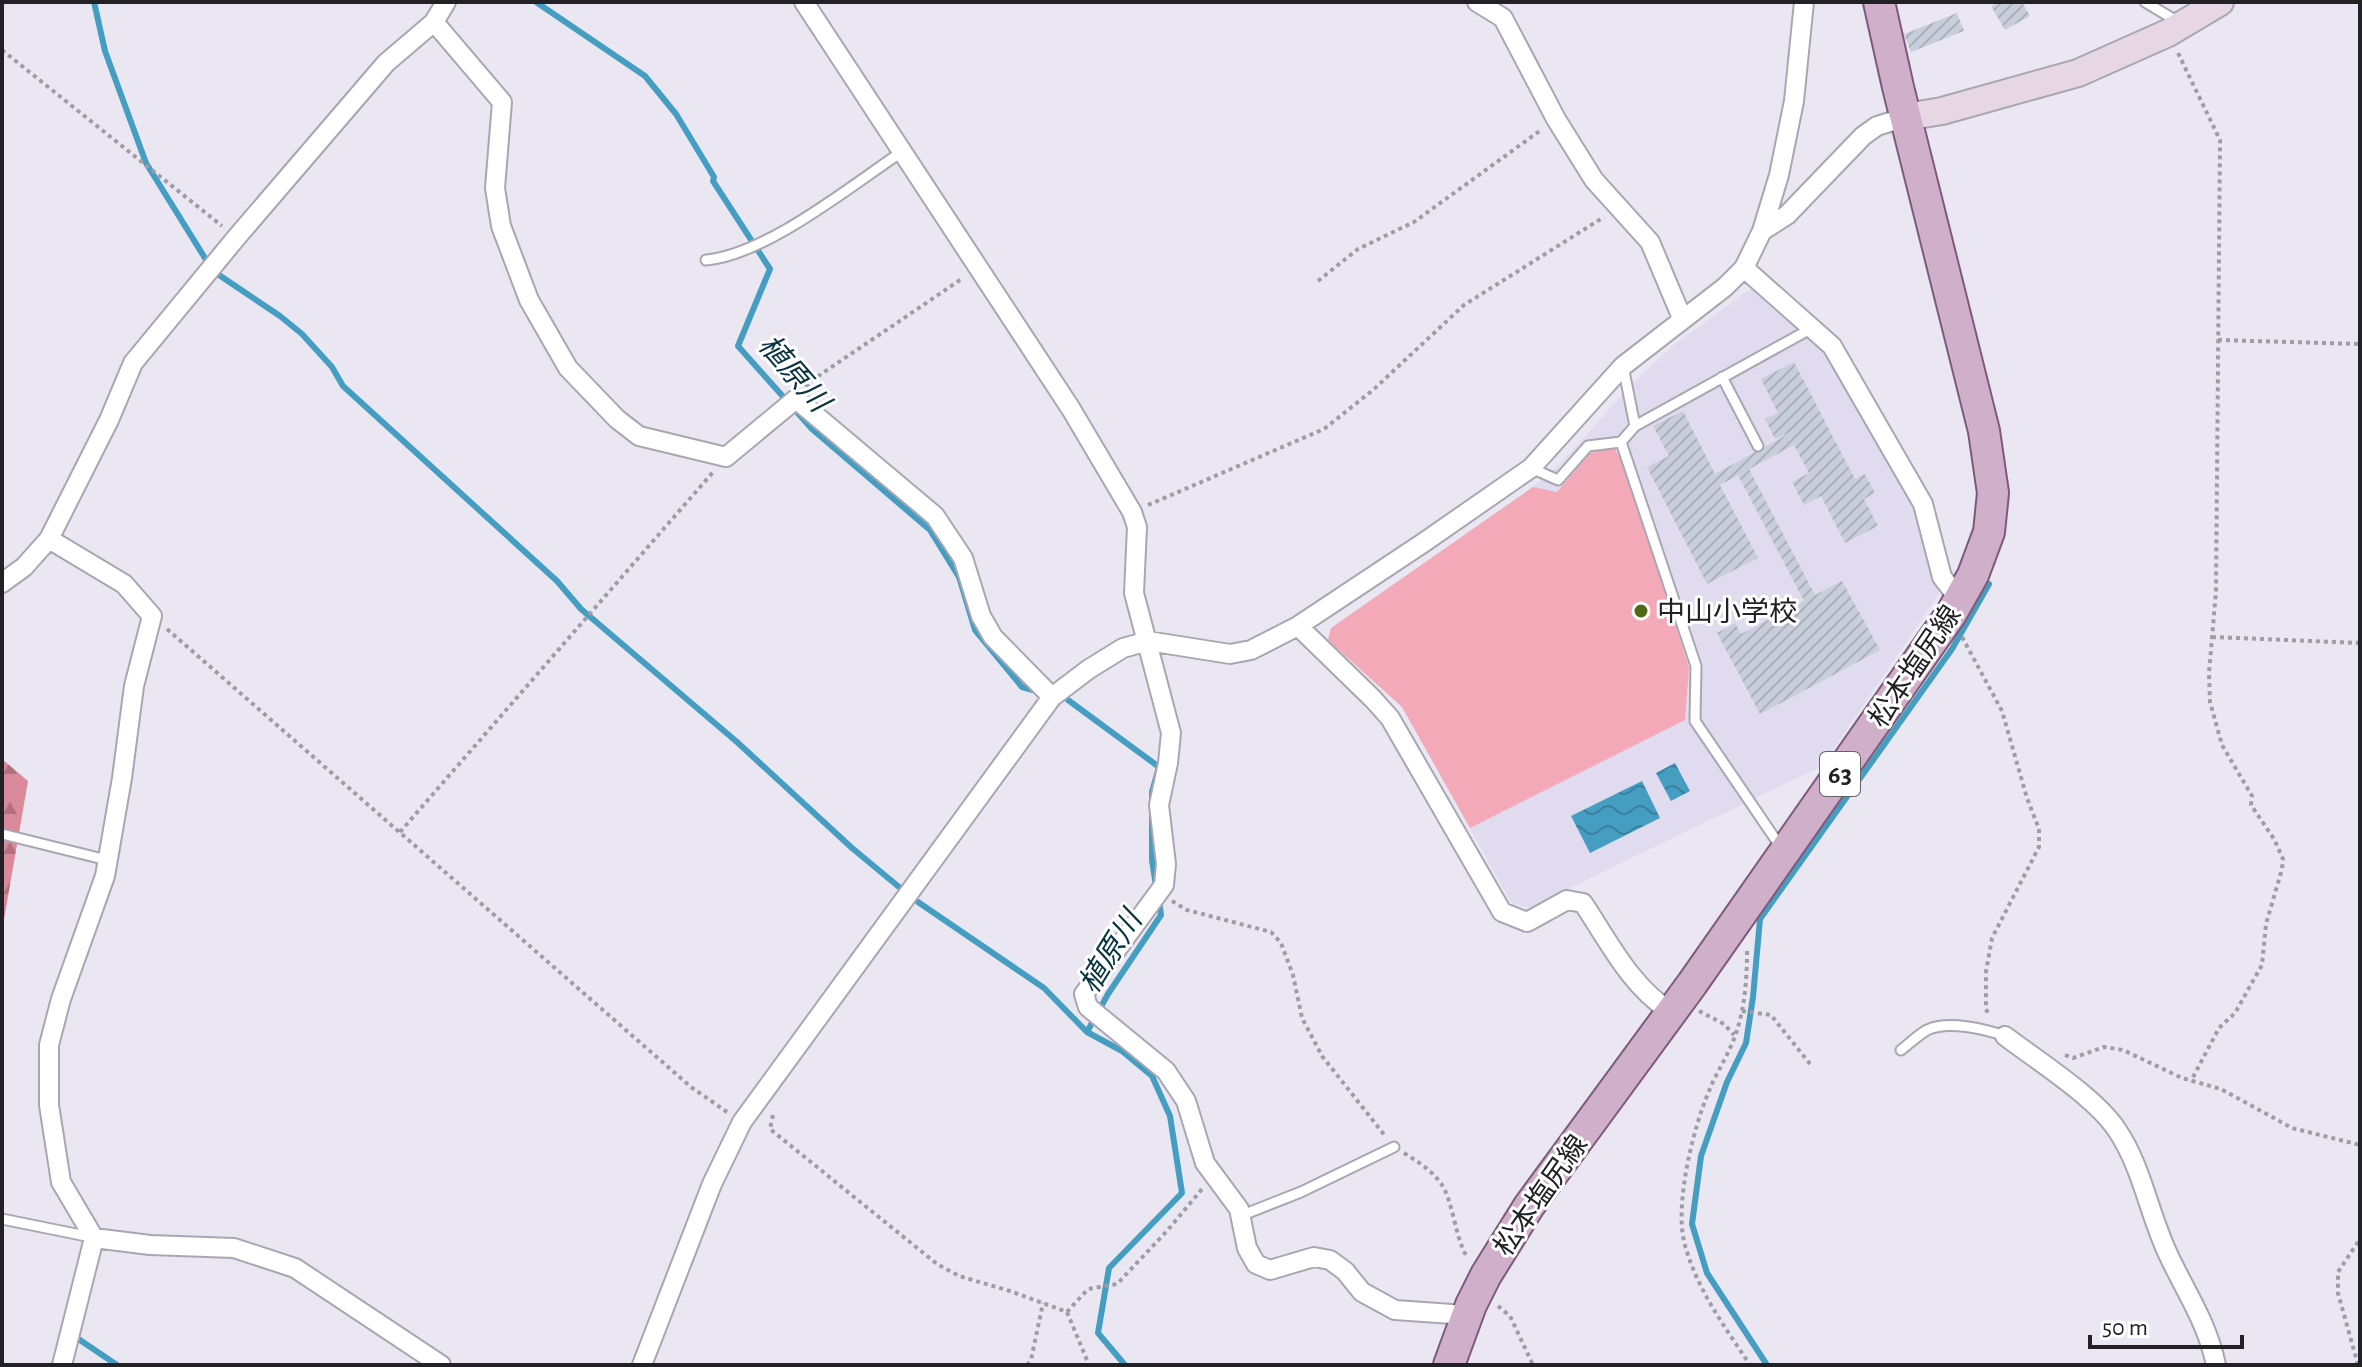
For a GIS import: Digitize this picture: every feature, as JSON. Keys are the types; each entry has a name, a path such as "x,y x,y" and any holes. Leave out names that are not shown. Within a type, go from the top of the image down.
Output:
{"main road":[{"name":"松本塩尻線","path":"1449,1365 1483,1282 1529,1206 1786,852 1955,606 1973,575 1989,532 1993,493 1984,431 1879,2"},
{"path":"1906,117 1942,111 2078,73 2175,29 2220,2"}],"street":[{"path":"2,583 24,567 49,539 109,420 133,363 386,63 434,22 446,2"},
{"path":"804,2 1071,409 1132,512 1137,527 1134,593 1171,733 1159,805 1166,864 1164,885 1084,994 1088,1007 1166,1071 1186,1101 1205,1163 1239,1209 1247,1248 1256,1264 1270,1270 1314,1257 1330,1260 1345,1271 1362,1292 1395,1310 1452,1314 1466,1318"},
{"path":"1477,2 1503,18 1556,119 1594,180 1650,242 1682,318"},
{"path":"650,1361 712,1184 742,1122 1052,697 1123,648 1148,641 1230,654 1251,650 1298,626 1531,468 1623,366 1725,287 1744,268 1762,231 1779,175 1794,101 1804,2"},
{"path":"434,22 502,102 495,188 501,226 529,300 568,368 617,419 639,436 726,457 796,399 935,516 963,558 981,616 993,637 1052,697"},
{"path":"1762,231 1787,215 1863,136 1877,126 1906,117"},
{"path":"1744,268 1832,346 1923,504 1942,577 1955,606"},
{"path":"49,539 124,584 152,616 134,686 105,876 61,999 49,1045 49,1105 61,1182 94,1238 62,1365"},
{"path":"1298,626 1390,718 1502,912 1527,922 1567,900 1583,903 1632,977 1657,1003 1675,1006"},
{"path":"2005,1036 2094,1104 2117,1130 2133,1162 2167,1253 2208,1331 2216,1365"},
{"path":"94,1238 150,1245 234,1248 295,1268 441,1365"}],"lane":[{"path":"2145,2 2175,29"},
{"path":"706,260 723,259 781,233 903,151"},
{"path":"1531,468 1558,480 1588,446 1621,442 1635,426 1812,328"},
{"path":"1623,366 1635,426"},
{"path":"1722,377 1758,446"},
{"path":"1621,442 1696,666 1695,721 1774,840 1786,852"},
{"path":"2,834 107,860"},
{"path":"1901,1050 1927,1030 1939,1027 1980,1028 2005,1036"},
{"path":"1240,1216 1301,1192 1394,1147"},
{"path":"2,1219 94,1238"}],"path":[{"path":"2175,29 2220,140 2216,591 2209,673 2210,702 2222,745 2252,796 2251,805 2274,839 2283,859 2266,924 2262,965 2235,1013 2219,1028 2191,1081"},
{"path":"2,50 236,238"},
{"path":"1318,281 1358,249 1414,222 1556,119"},
{"path":"1132,512 1324,429 1373,390 1464,305 1619,208"},
{"path":"796,399 811,381 978,268"},
{"path":"2218,340 2360,344"},
{"path":"400,832 726,457"},
{"path":"1955,606 2002,711 2039,829 2039,847 1992,938 1986,972 1986,1009 1996,1029 2005,1036"},
{"path":"152,616 691,1087 742,1122"},
{"path":"2212,637 2360,643"},
{"path":"1160,890 1187,910 1271,932 1281,943 1293,975 1302,1018 1322,1056 1394,1147 1427,1168 1444,1188 1465,1254 1510,1316 1533,1365"},
{"path":"1745,909 1747,967 1742,1011 1735,1036 1708,1093 1689,1155 1682,1210 1683,1238 1692,1265 1715,1312 1750,1365"},
{"path":"1675,1006 1724,1024 1735,1036"},
{"path":"1742,1011 1771,1015 1810,1064"},
{"path":"2060,1053 2073,1058 2104,1047 2123,1050 2191,1081 2221,1089 2292,1128 2360,1145"},
{"path":"779,1103 770,1129 937,1264 959,1276 1067,1312 1089,1365"},
{"path":"1067,1312 1088,1289 1117,1284 1214,1175"},
{"path":"2358,1365 2338,1293 2338,1272 2360,1239"},
{"path":"1027,1365 1031,1360 1043,1303"}],"shaded area":[{"name":"中山小学校","path":"1756,285 1823,345 1918,510 1939,594 1822,766 1528,908 1511,902 1402,707 1328,640 1331,628 1533,487 1560,464 1632,384 1675,344"},
{"path":"1613,445 1636,498 1689,668 1685,720 1470,828 1402,707 1328,640 1331,628 1533,487 1557,492 1589,454"}],"green space":[{"path":"2,759 28,781 2,931"}],"water":[{"path":"1675,763 1690,791 1671,801 1656,773"},
{"path":"1642,781 1660,818 1590,853 1571,816"}],"building":[{"path":"1998,2 2022,2 2030,16 2005,30 1991,6"},
{"path":"1957,13 1964,31 1911,52 1904,34"},
{"path":"1794,362 1855,479 1865,474 1875,493 1864,499 1878,526 1845,543 1821,496 1804,505 1792,482 1809,473 1794,445 1749,469 1815,595 1842,581 1880,650 1760,714 1717,633 1735,623 1741,634 1804,601 1738,475 1720,485 1758,558 1707,584 1647,467 1669,456 1653,426 1683,411 1715,474 1792,432 1775,439 1765,419 1778,413 1761,379"}],"waterway":[{"path":"94,2 105,51 146,163 213,271 302,334 332,367 343,386 557,581 581,609 737,742 899,887"},
{"name":"植原川","path":"536,2 645,76 676,114 714,177 713,181 770,269 738,346 812,429 930,530 959,577 975,630 1022,687 1033,690"},
{"path":"1767,1365 1707,1273 1692,1224 1701,1156 1727,1082 1746,1043 1760,919 1952,649 1989,584"},
{"name":"植原川","path":"1068,700 1159,767 1152,803"},
{"name":"植原川","path":"1152,814 1152,860 1156,886"},
{"name":"植原川","path":"1087,1032 1108,994 1161,915 1159,901"},
{"path":"918,902 1044,988 1087,1032 1122,1051 1152,1076 1170,1116 1182,1193 1109,1268 1098,1333 1125,1365"},
{"path":"74,1336 117,1365"}],"place":[{"name":"中山小学校","path":"1641,611"}]}
